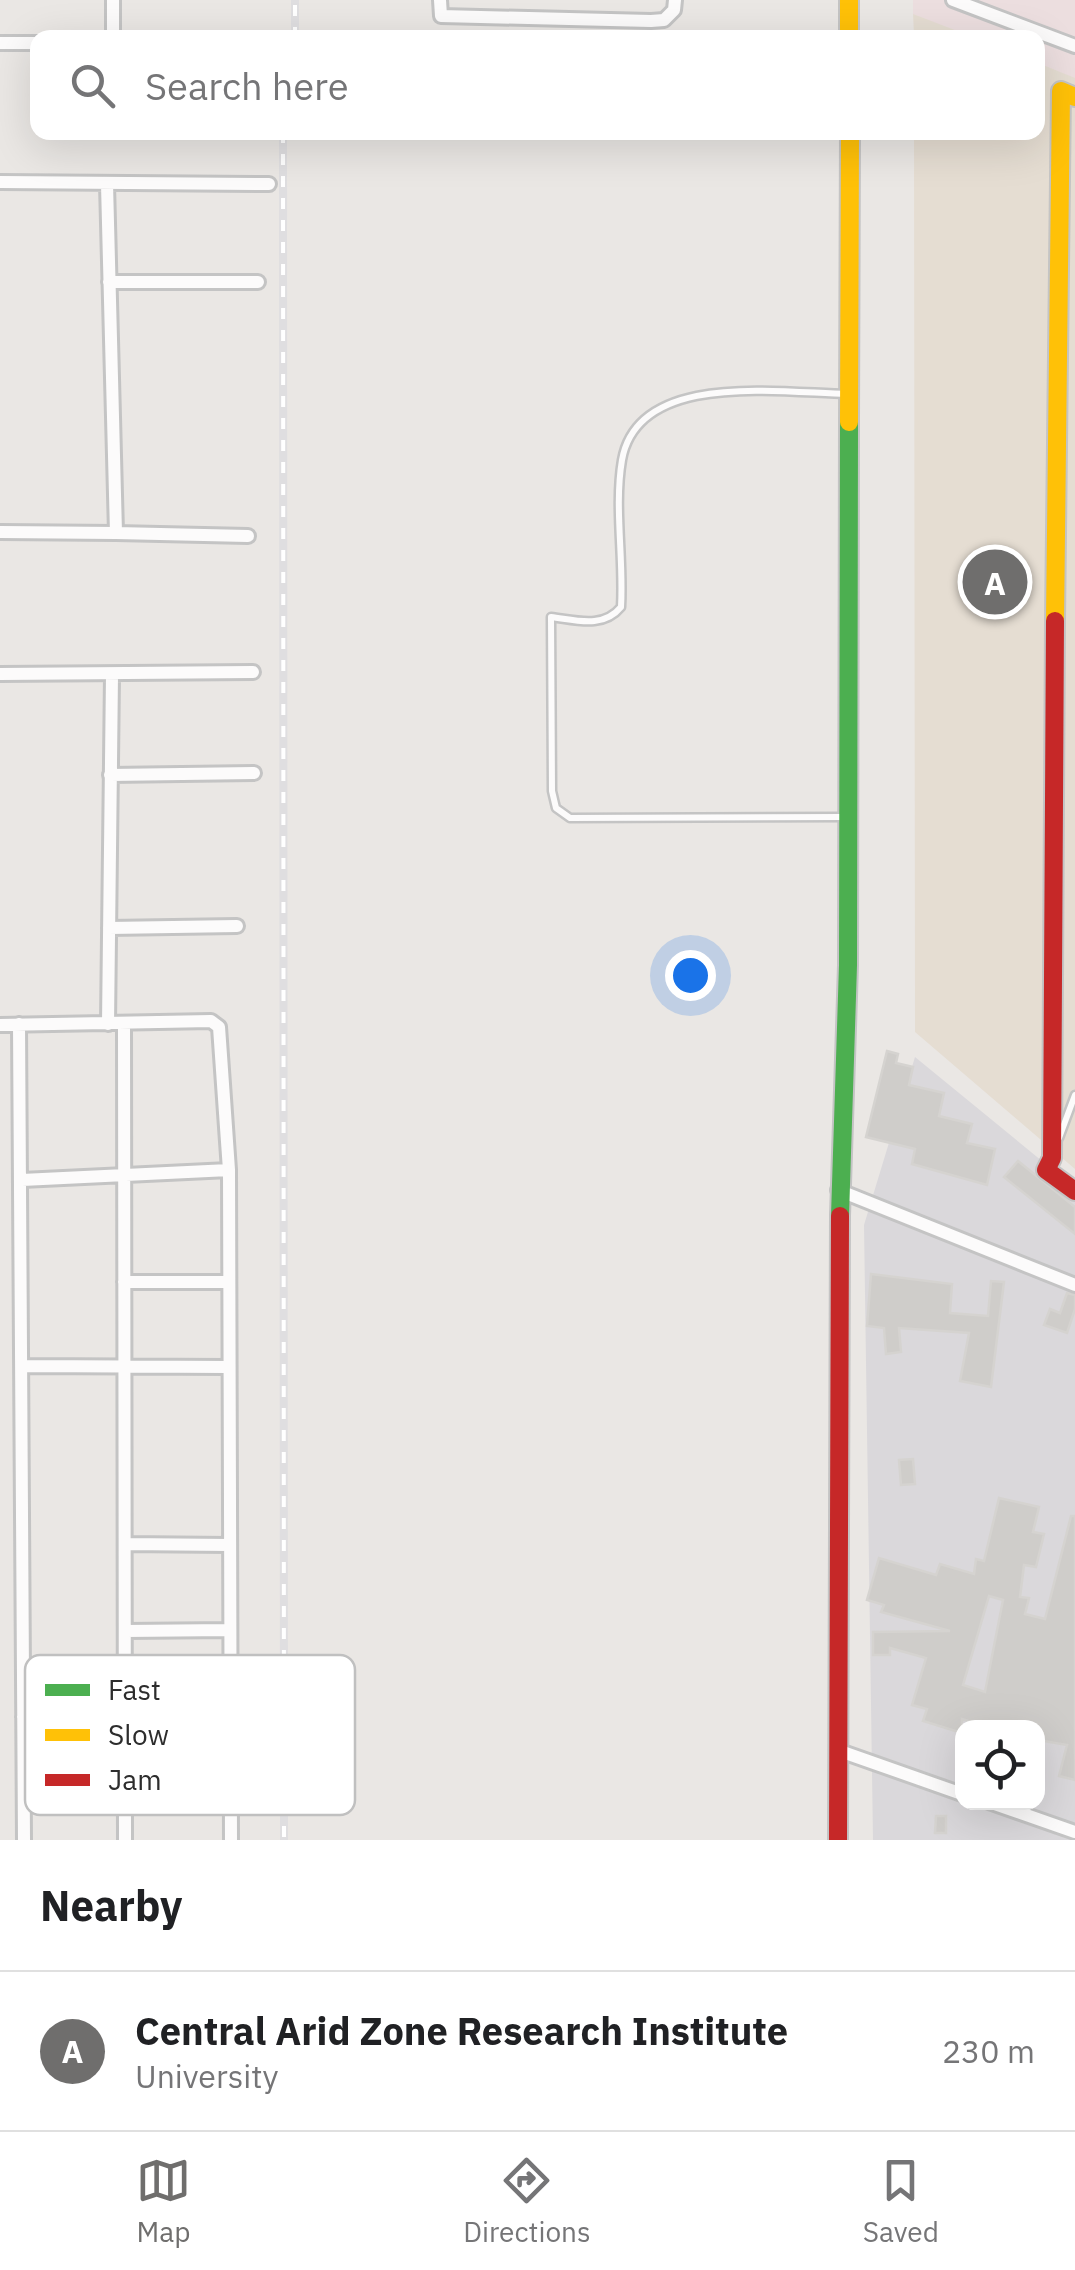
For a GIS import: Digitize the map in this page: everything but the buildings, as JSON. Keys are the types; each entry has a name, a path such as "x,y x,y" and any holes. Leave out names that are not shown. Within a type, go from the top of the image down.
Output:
{"street":[{"path":"113,0 113,30"},
{"path":"440,0 440,16 651,21 664,20 674,10 675,0"},
{"path":"849,0 849,30"},
{"path":"953,0 1033,30"},
{"path":"1045,35 1075,46"},
{"path":"0,44 30,43"},
{"path":"1075,96 1061,91 1052,1158 1046,1170 1075,1191"},
{"path":"838,1840 838,1190 848,966 850,140"},
{"path":"0,182 269,184"},
{"path":"108,184 116,533"},
{"path":"109,282 258,282"},
{"path":"0,532 248,536"},
{"path":"0,674 254,672"},
{"path":"108,1024 112,675"},
{"path":"110,775 254,772"},
{"path":"108,928 237,926"},
{"path":"0,1025 211,1022 219,1027 229,1170 229,1655"},
{"path":"19,1024 24,1840"},
{"path":"124,1024 125,1655"},
{"path":"22,1180 229,1170"},
{"path":"838,1190 1075,1285"},
{"path":"124,1282 229,1282"},
{"path":"22,1366 229,1367"},
{"path":"125,1544 228,1545"},
{"path":"125,1632 229,1630"},
{"path":"837,1750 955,1792"},
{"path":"1011,1810 1075,1832"},
{"path":"231,1815 231,1840"}],"lane":[{"path":"848,394 702,392 678,400 648,420 628,436 622,462 622,607 613,617 592,622 551,617 552,791 556,808 570,818 848,817"},
{"path":"1052,1158 1075,1095"}],"shaded area":[{"path":"913,0 1075,0 1075,78 1045,66 1045,30 955,30 913,14"},
{"path":"913,12 961,30 914,30"},
{"path":"1045,63 1075,75 1075,1169 915,1032 914,140 1045,140"},
{"path":"915,1057 1075,1188 1075,1840 873,1840 864,1225"}],"railway":[{"path":"295,0 295,30"},
{"path":"283,140 284,1655"},
{"path":"284,1815 284,1840"}],"traffic: fast":[{"path":"840,1216 848,965 849,422"}],"traffic: slow":[{"path":"849,0 849,30"},
{"path":"1055,621 1061,91 1075,97"},
{"path":"849,422 850,140"}],"traffic: jam":[{"path":"1055,621 1052,1158 1046,1170 1075,1191"},
{"path":"838,1840 840,1216"}],"place":[{"name":"Central Arid Zone Research Institute","path":"995,582"}]}
